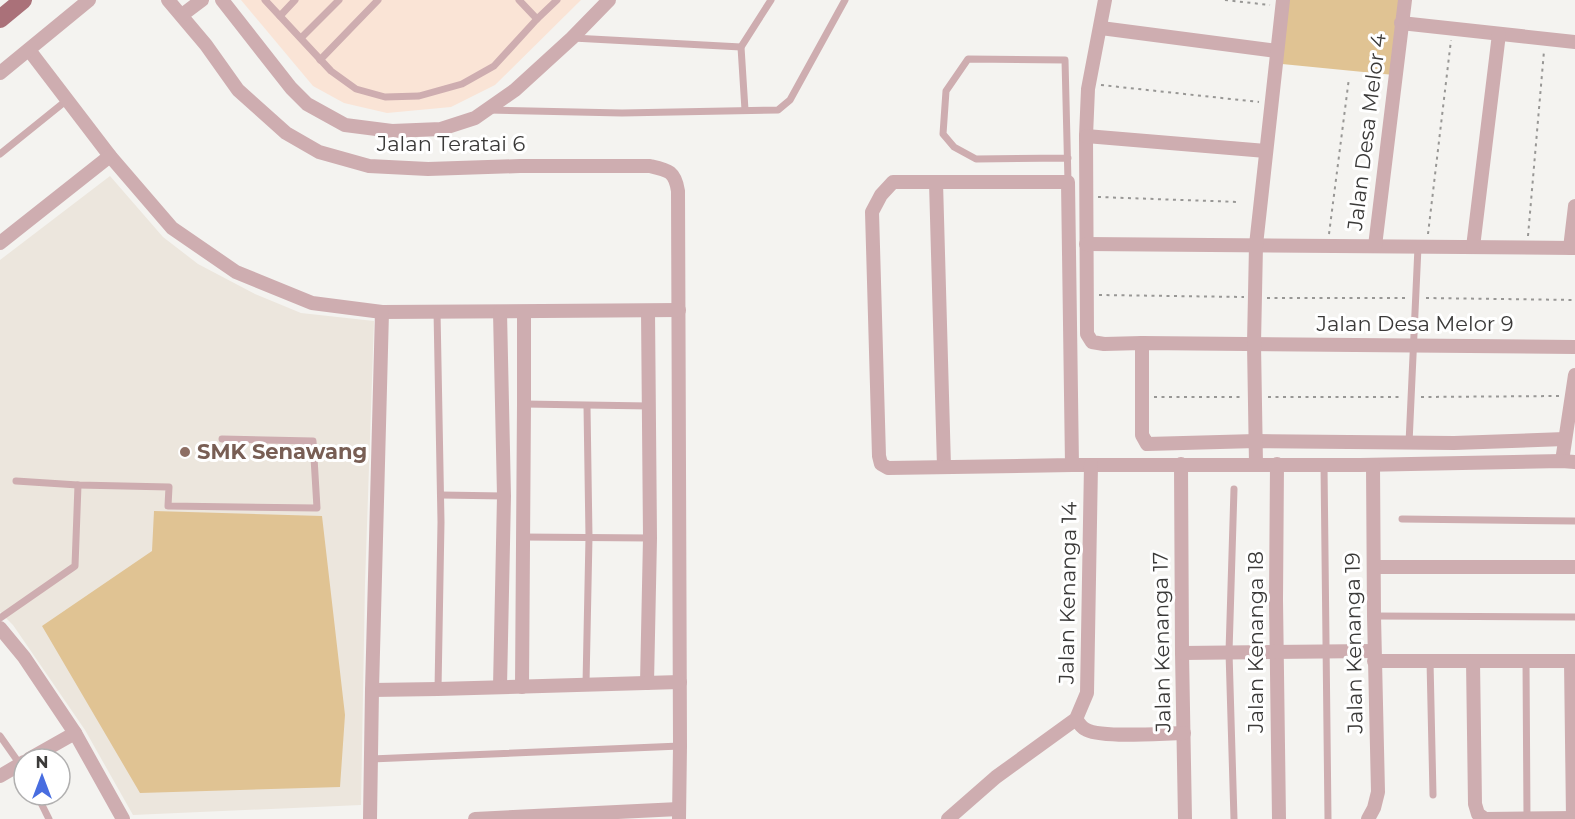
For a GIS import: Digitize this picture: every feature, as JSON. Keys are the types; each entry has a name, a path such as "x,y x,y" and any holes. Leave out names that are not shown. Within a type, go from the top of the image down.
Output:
{"main road":[{"path":"0,19 23,0"}],"street":[{"path":"0,73 89,0"},
{"name":"Jalan Teratai 6","path":"168,0 206,45 238,90 286,133 319,152 369,166 428,169 650,166 666,170 676,178 678,190 679,310"},
{"path":"182,15 202,0"},
{"path":"222,0 291,88 307,104 345,124 392,131 441,129 475,118 515,90 572,38 609,0"},
{"path":"1088,295 1086,135 1089,84 1106,0"},
{"name":"Jalan Desa Melor 4","path":"1375,246 1401,23 1406,0"},
{"path":"1256,464 1254,344 1256,245 1282,3"},
{"path":"1401,23 1575,42"},
{"path":"1101,28 1277,51"},
{"path":"1473,247 1498,34"},
{"path":"29,50 110,156 172,228 236,272 312,303 382,312 679,310 679,814 475,819"},
{"path":"1086,135 1266,151"},
{"path":"0,243 110,156"},
{"path":"1072,465 1068,182 893,182 881,195 872,212 881,464 888,468 1181,464 1373,465 1569,461 1565,439 1571,424 1575,375"},
{"path":"936,182 944,467"},
{"path":"1086,244 1572,248 1575,206"},
{"name":"Jalan Desa Melor 9","path":"1088,295 1087,334 1092,342 1104,344 1575,346"},
{"path":"646,683 650,538 648,311"},
{"path":"370,819 382,312"},
{"path":"500,312 504,496 500,687"},
{"path":"522,687 524,312"},
{"path":"1142,343 1142,435 1147,444 1256,441 1454,443 1565,439"},
{"name":"Jalan Kenanga 17","path":"1181,464 1185,819"},
{"name":"Jalan Kenanga 18","path":"1277,464 1279,819"},
{"name":"Jalan Kenanga 14","path":"1076,719 1087,693 1091,465"},
{"name":"Jalan Kenanga 19","path":"1368,819 1374,808 1378,792 1374,656 1373,465"},
{"path":"1374,567 1575,567"},
{"path":"0,628 24,657 75,733 123,819"},
{"path":"1182,653 1326,652 1430,661 1473,661 1573,661 1574,818 1486,819 1478,814 1475,804 1473,661"},
{"path":"372,690 680,682"},
{"path":"948,819 996,777 1076,719 1084,729 1097,733 1129,735 1184,733"},
{"path":"52,747 75,733"}],"lane":[{"path":"265,0 331,71 356,89 385,97 419,96 462,84 494,66 556,0"},
{"path":"280,16 295,0"},
{"path":"301,38 339,0"},
{"path":"320,60 378,0"},
{"path":"519,0 537,19"},
{"path":"745,110 741,47 771,0"},
{"path":"486,110 622,112 778,110 790,100 845,0"},
{"path":"572,38 741,47"},
{"path":"1068,158 976,159 954,147 944,134 946,92 968,59 1065,60 1068,158 1068,182"},
{"path":"0,154 68,100"},
{"path":"1410,443 1413,345 1422,247"},
{"path":"437,311 441,495 438,689"},
{"path":"524,404 649,406"},
{"path":"586,684 589,537 587,406"},
{"path":"16,481 170,487 168,506 317,508 313,441 222,439"},
{"path":"1324,465 1328,819"},
{"path":"0,618 75,566 78,485"},
{"path":"1234,489 1229,652 1234,819"},
{"path":"441,495 504,496"},
{"path":"1402,519 1575,521"},
{"path":"522,537 650,538"},
{"path":"1374,616 1575,617"},
{"path":"1430,661 1433,795"},
{"path":"1526,661 1527,818"},
{"path":"0,736 12,750"},
{"path":"371,759 680,746"}],"path":[{"path":"1225,0 1282,3"},
{"path":"1422,247 1453,29"},
{"path":"1527,248 1545,39"},
{"path":"1328,246 1349,78"},
{"path":"1089,84 1272,103"},
{"path":"1086,197 1239,202"},
{"path":"1088,295 1575,300"},
{"path":"1142,397 1572,396"}],"shaded area":[{"path":"241,0 581,0 495,85 451,107 387,113 344,103 313,86"},
{"path":"1288,0 1406,0 1394,75 1282,64"},
{"name":"SMK Senawang","path":"110,176 163,237 198,264 255,294 301,313 374,321 365,584 361,805 133,815 85,730 13,625 0,612 0,260"},
{"path":"154,511 322,516 345,715 340,787 140,793 42,626 152,551"}],"place":[{"name":"SMK Senawang","path":"185,452"}]}
